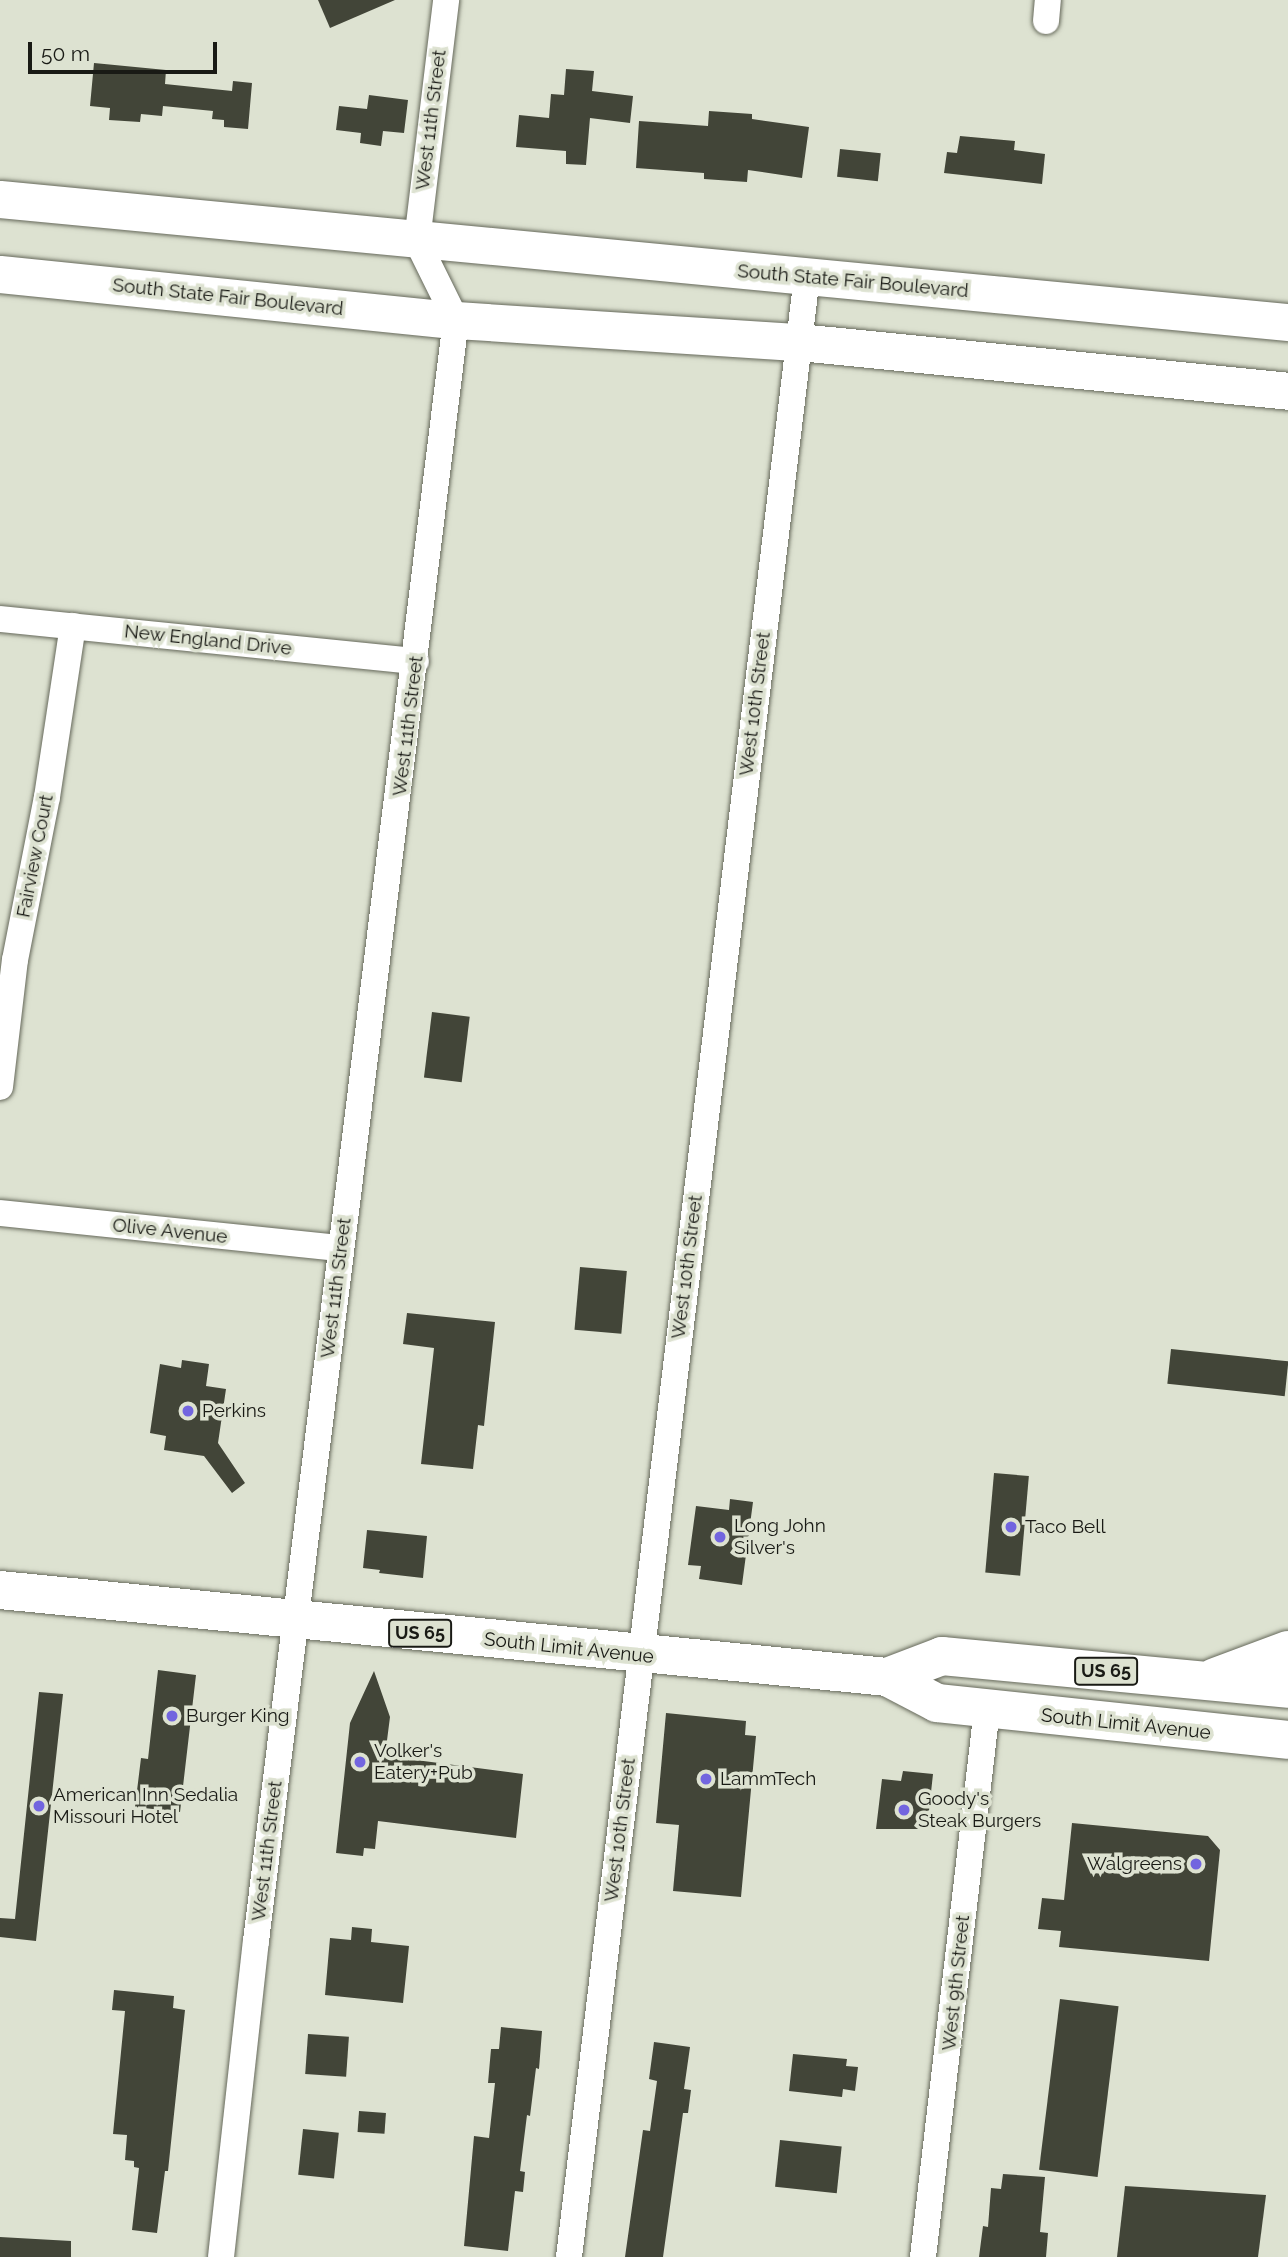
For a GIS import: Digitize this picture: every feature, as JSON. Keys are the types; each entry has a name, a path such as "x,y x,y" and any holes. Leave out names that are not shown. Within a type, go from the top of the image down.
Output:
{"highway":[{"name":"South Limit Avenue","path":"0,1590 641,1655 887,1677 937,1703 1288,1741"},
{"path":"1204,1681 1288,1650"},
{"name":"South Limit Avenue","path":"887,1677 942,1657 1288,1689"}],"street":[{"name":"West 11th Street","path":"417,241 446,0"},
{"name":"South State Fair Boulevard","path":"0,199 417,241 1288,322"},
{"path":"417,241 456,320"},
{"name":"South State Fair Boulevard","path":"0,274 456,320 799,342 1288,391"},
{"name":"West 10th Street","path":"569,2257 807,277"},
{"name":"West 11th Street","path":"221,2257 340,1248 416,661 456,320"},
{"name":"New England Drive","path":"0,619 416,661"},
{"name":"Fairview Court","path":"0,1087 15,960 47,797 73,626"},
{"name":"Olive Avenue","path":"0,1213 340,1248"},
{"name":"West 9th Street","path":"923,2257 987,1709"}],"building":[{"path":"318,0 395,0 330,28"},
{"path":"94,63 166,70 165,84 232,91 233,81 252,83 248,129 224,127 224,120 212,119 213,111 163,106 162,116 141,114 140,122 109,120 110,108 90,106"},
{"path":"566,69 594,71 592,91 633,96 630,123 590,118 586,165 566,164 566,151 516,147 519,115 549,118 551,94 564,95"},
{"path":"369,95 408,100 404,133 383,131 381,146 360,143 361,133 336,130 339,106 367,109"},
{"path":"709,111 752,114 752,119 809,127 802,178 748,170 747,182 704,179 704,173 636,168 639,121 708,126"},
{"path":"960,136 1015,141 1014,150 1045,154 1042,184 944,173 947,152 957,153"},
{"path":"840,149 881,153 878,181 837,177"},
{"path":"432,1012 470,1017 462,1082 424,1078"},
{"path":"580,1267 627,1271 621,1334 575,1330"},
{"path":"407,1313 495,1322 484,1426 478,1425 473,1469 421,1464 434,1348 403,1344"},
{"path":"1171,1349 1288,1361 1285,1396 1167,1384"},
{"name":"Perkins","path":"182,1360 209,1364 206,1386 226,1389 218,1443 245,1483 232,1493 204,1456 164,1450 166,1436 150,1433 160,1364 181,1368"},
{"path":"994,1473 1029,1476 1020,1576 985,1573"},
{"name":"Long John Silver's","path":"730,1499 753,1502 742,1585 699,1579 701,1566 688,1565 696,1506 729,1510"},
{"path":"367,1530 427,1536 423,1578 379,1573 380,1570 363,1568"},
{"name":"Burger King","path":"158,1670 196,1675 180,1812 135,1807 141,1758 148,1759"},
{"path":"374,1671 390,1717 385,1756 523,1774 516,1838 378,1821 375,1849 364,1848 363,1856 336,1853 350,1723"},
{"name":"American Inn Sedalia Missouri Hotel","path":"39,1692 63,1694 36,1941 0,1937 0,1918 15,1919"},
{"name":"LammTech","path":"666,1713 746,1721 745,1735 756,1736 741,1897 673,1891 679,1825 656,1823"},
{"name":"Goody's Steak Burgers","path":"903,1771 933,1774 927,1829 876,1829 882,1779 901,1781"},
{"name":"Walgreens","path":"1072,1823 1208,1836 1220,1850 1209,1961 1059,1947 1061,1931 1038,1929 1042,1898 1064,1900"},
{"path":"352,1927 372,1929 371,1942 409,1946 403,2003 325,1995 330,1938 351,1940"},
{"path":"114,1990 174,1996 173,2008 185,2010 168,2171 165,2171 157,2233 132,2230 139,2168 134,2167 134,2161 125,2160 127,2135 113,2134 125,2011 112,2010"},
{"path":"1060,1999 1119,2006 1098,2177 1039,2170"},
{"path":"501,2027 542,2031 539,2069 536,2068 530,2116 527,2115 520,2171 525,2172 523,2192 515,2191 508,2251 464,2246 474,2136 489,2138 495,2083 488,2083 491,2049 499,2049"},
{"path":"308,2034 349,2037 346,2077 305,2074"},
{"path":"654,2042 690,2047 684,2089 691,2090 688,2113 683,2113 663,2257 625,2257 643,2130 650,2131 657,2081 649,2079"},
{"path":"793,2054 847,2059 846,2066 858,2067 855,2091 843,2089 842,2097 789,2091"},
{"path":"359,2111 386,2113 384,2134 358,2132"},
{"path":"303,2129 339,2133 334,2179 298,2175"},
{"path":"780,2140 842,2146 837,2193 775,2187"},
{"path":"1003,2174 1045,2177 1040,2232 1048,2233 1046,2257 979,2257 983,2226 988,2227 991,2188 1001,2189"},
{"path":"1125,2186 1266,2195 1258,2257 1117,2257"},
{"path":"0,2237 71,2241 71,2257 0,2257"}],"place":[{"name":"Perkins","path":"188,1411"},
{"name":"Taco Bell","path":"1011,1527"},
{"name":"Long John Silver's","path":"720,1537"},
{"name":"Burger King","path":"172,1716"},
{"name":"Volker's Eatery+Pub","path":"360,1762"},
{"name":"LammTech","path":"706,1779"},
{"name":"American Inn Sedalia Missouri Hotel","path":"39,1806"},
{"name":"Goody's Steak Burgers","path":"904,1810"},
{"name":"Walgreens","path":"1196,1864"}]}
